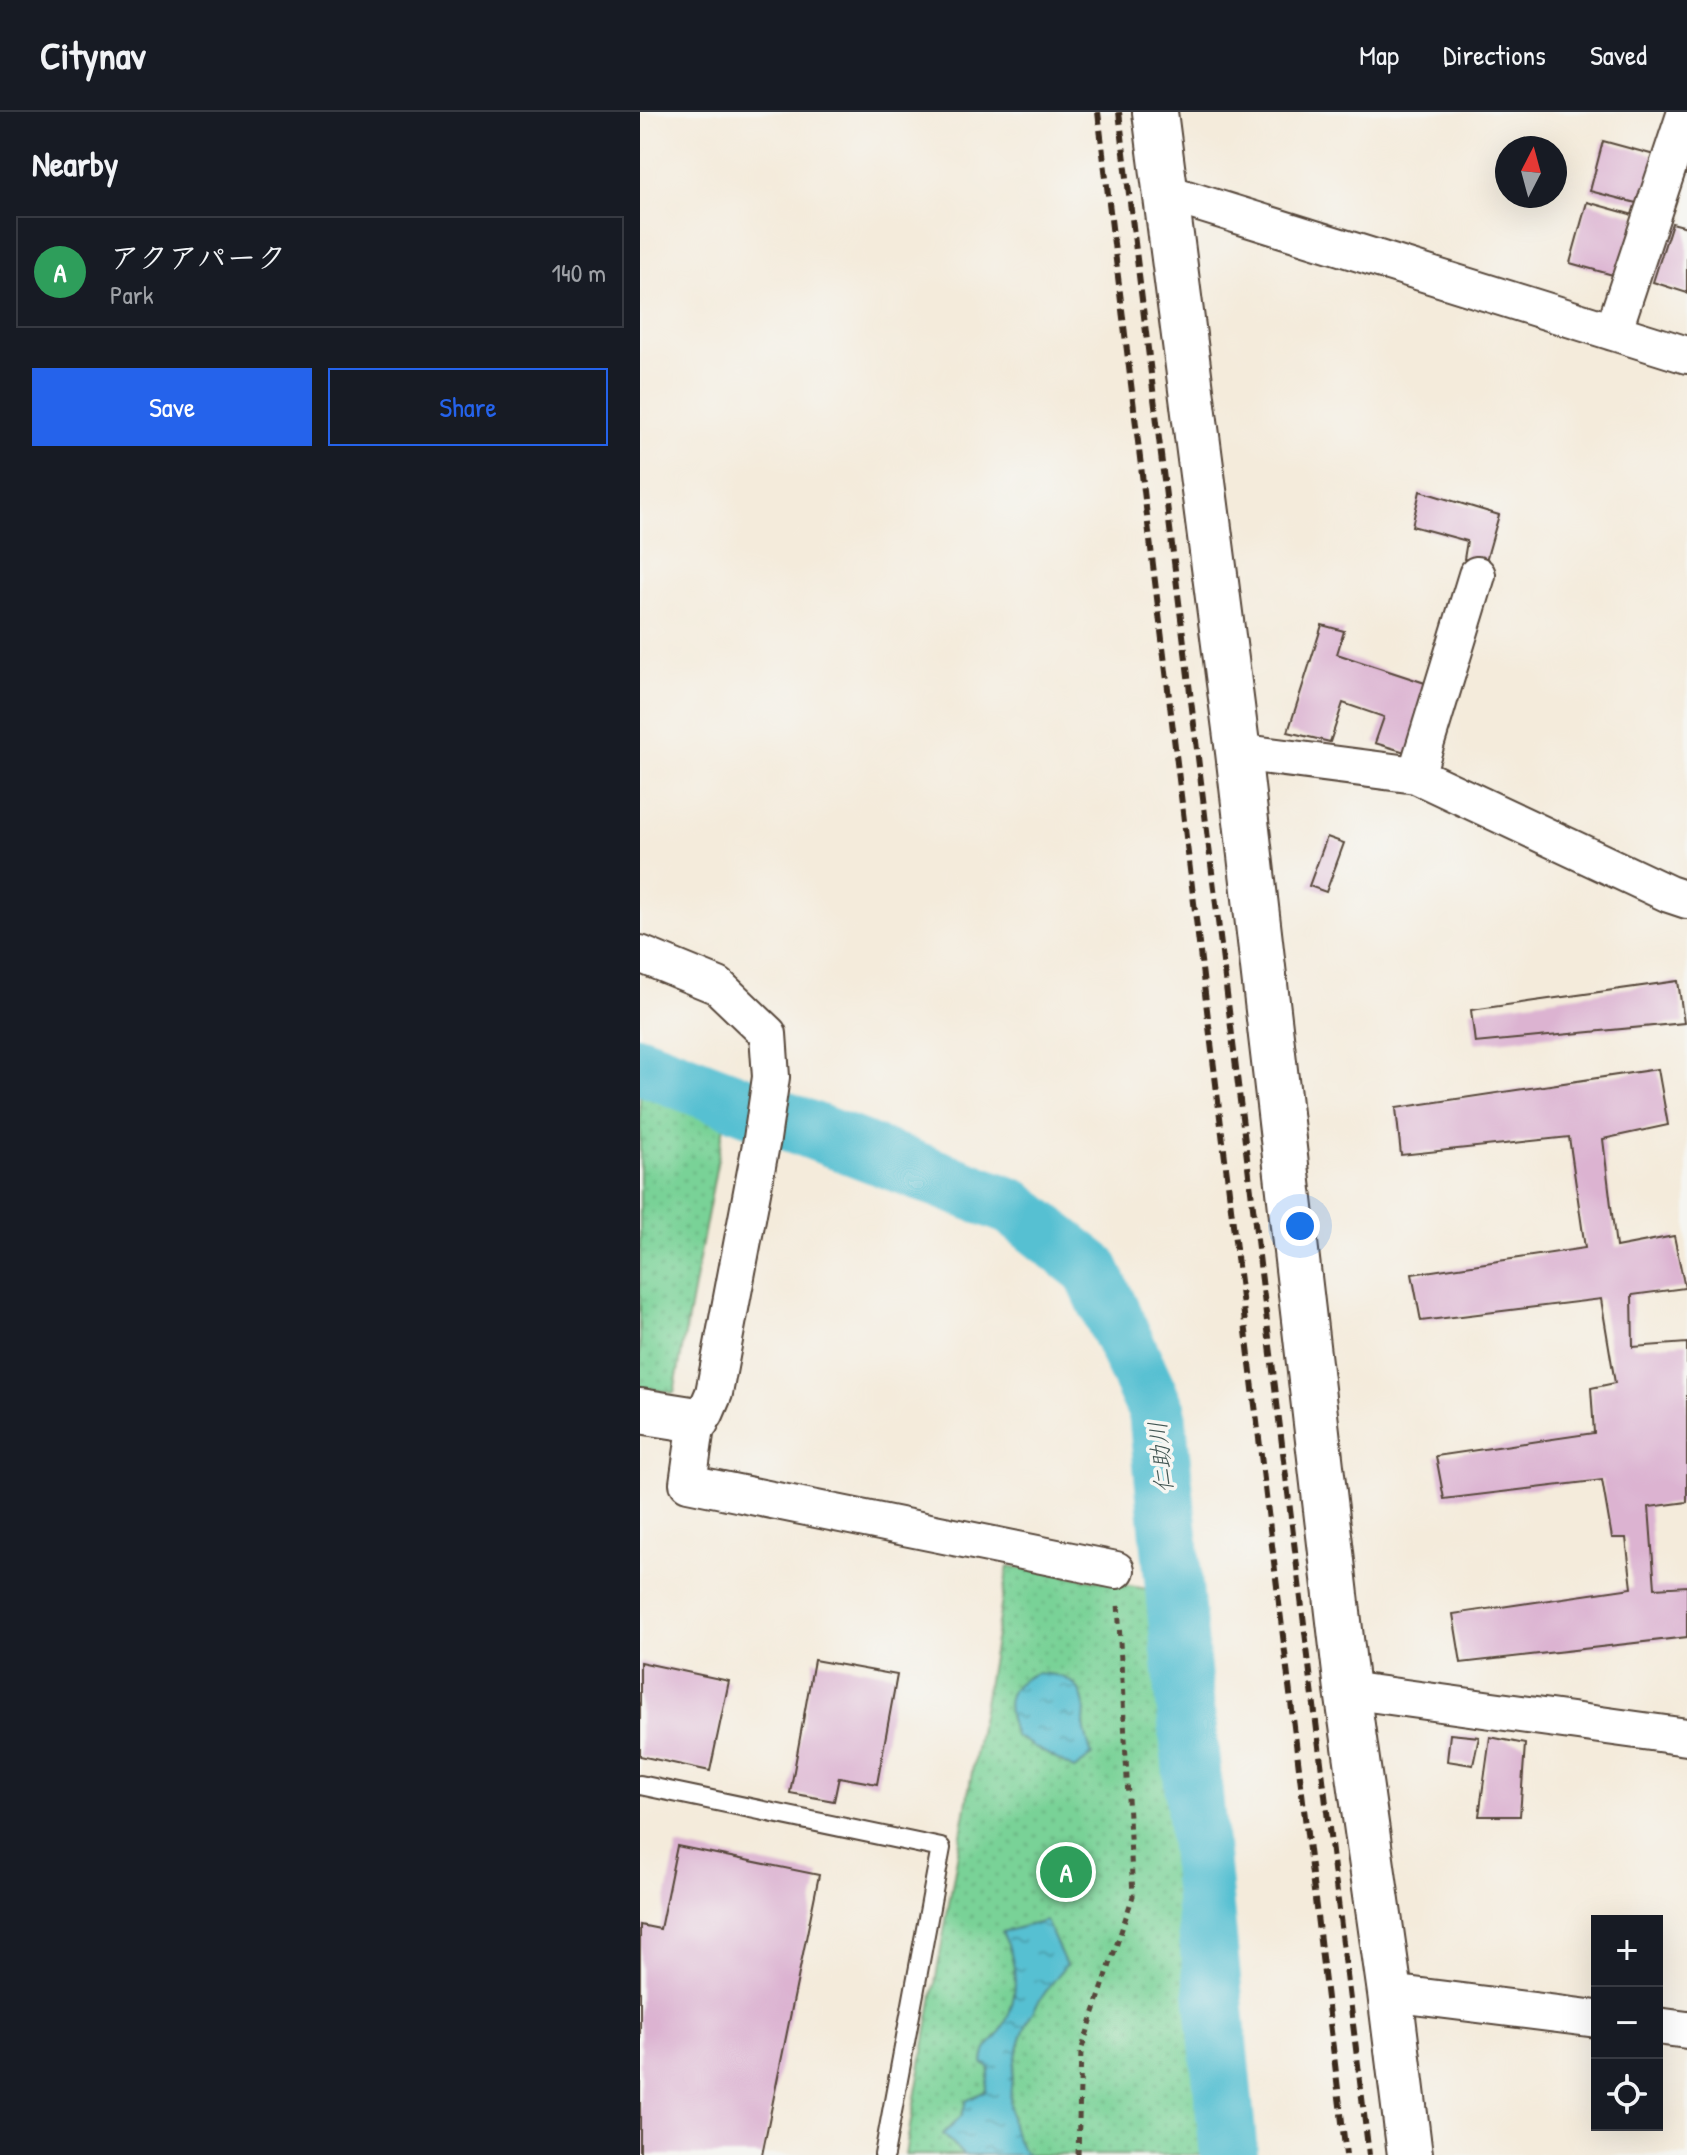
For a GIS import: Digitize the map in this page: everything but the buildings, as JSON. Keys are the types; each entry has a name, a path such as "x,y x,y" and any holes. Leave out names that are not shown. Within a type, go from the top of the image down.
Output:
{"street":[{"path":"1155,112 1238,752 1347,1690 1410,2155"},
{"path":"1613,332 1686,112"},
{"path":"1164,192 1687,355"},
{"path":"1416,775 1477,575"},
{"path":"1238,752 1416,775 1553,841 1687,900"},
{"path":"640,954 718,986 768,1034 771,1077 762,1139 714,1393 705,1414 697,1420 688,1483 1116,1570"},
{"path":"640,1411 697,1420"},
{"path":"1347,1690 1687,1737"},
{"path":"1390,1993 1591,2018"},
{"path":"1663,2027 1687,2030"}],"lane":[{"path":"640,1785 941,1848 884,2155"}],"path":[{"path":"1078,2155 1081,2051 1133,1896 1116,1570"}],"green space":[{"path":"640,1092 724,1126 674,1393 640,1387"},
{"path":"1008,1566 1148,1589 1206,2155 905,2155"}],"water":[{"path":"1036,1673 1067,1679 1081,1696 1092,1756 1074,1769 1015,1736 1009,1715 1009,1698 1017,1684"},
{"path":"1046,1921 1066,1965 1031,2016 1013,2073 1013,2128 1028,2155 963,2155 943,2134 962,2115 966,2101 985,2091 990,2069 983,2063 985,2053 1007,2020 1011,2007 1014,1969 1002,1932"}],"waterway":[{"name":"仁助川","path":"640,1065 1012,1207 1091,1269 1157,1412 1229,2155"}],"railway":[{"path":"1098,112 1346,2155"},
{"path":"1119,112 1369,2155"}],"place":[{"name":"アクアパーク","path":"1066,1872"}]}
